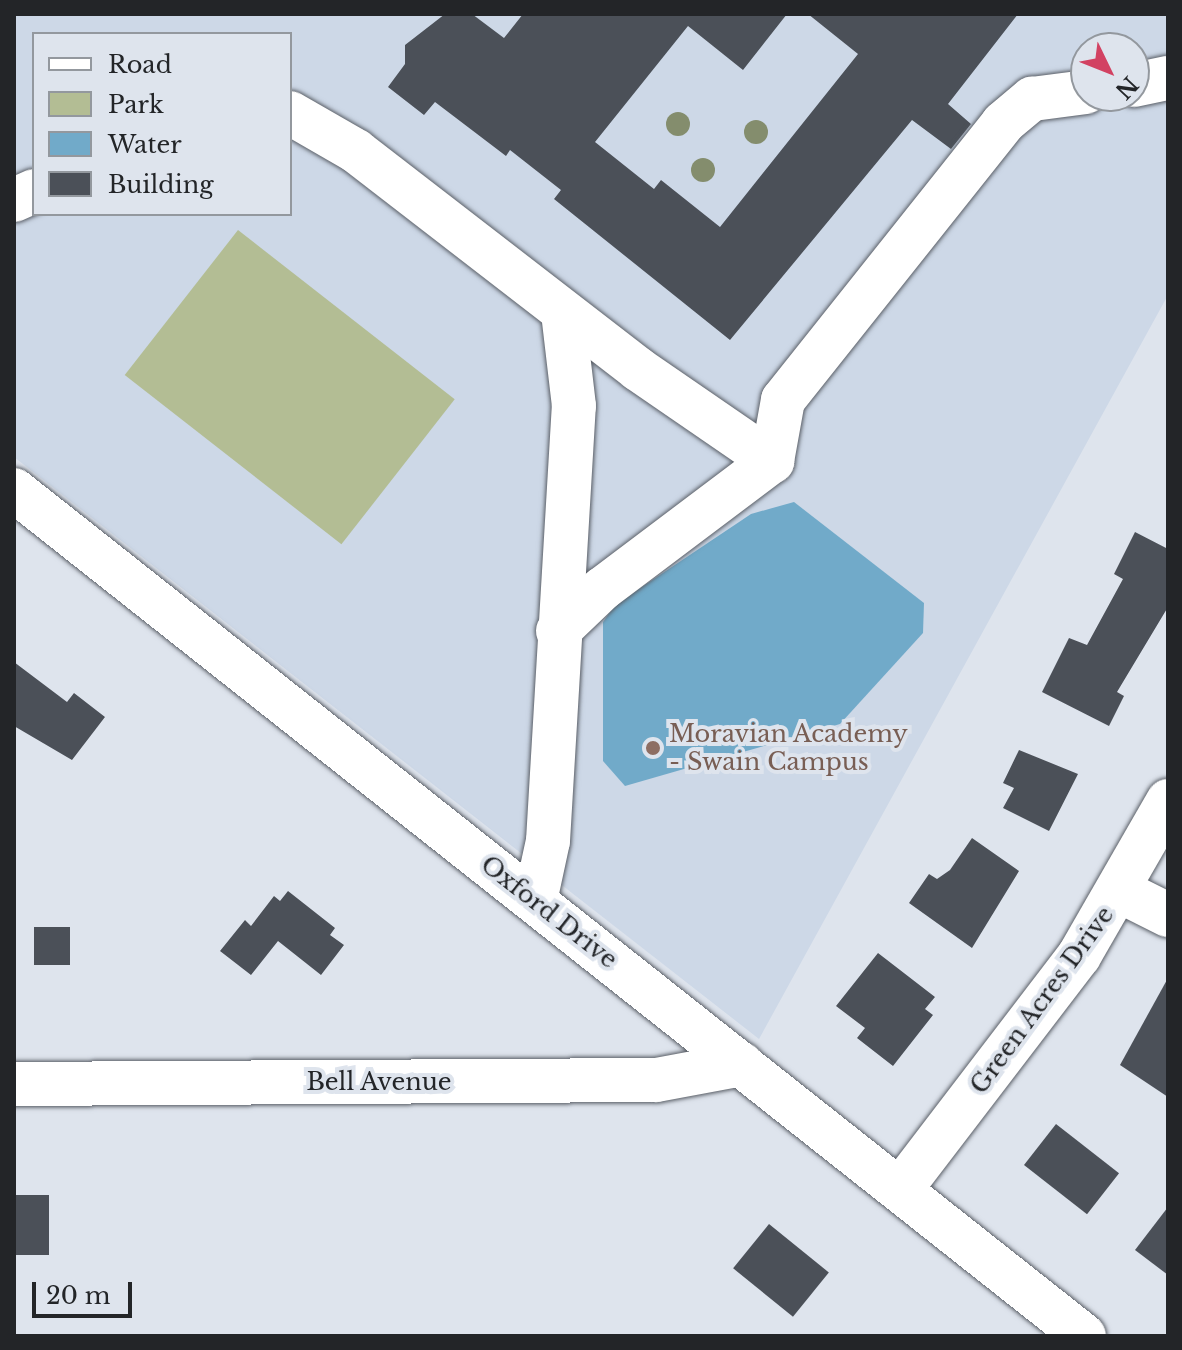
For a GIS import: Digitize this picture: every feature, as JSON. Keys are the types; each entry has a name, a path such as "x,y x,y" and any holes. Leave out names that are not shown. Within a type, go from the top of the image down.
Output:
{"main road":[{"path":"558,631 602,589 772,461 783,400 1003,123 1032,99 1070,94"},
{"path":"292,114 356,151 563,312 772,461"},
{"path":"535,901 548,841 558,631 574,406 563,312"},
{"name":"Oxford Drive","path":"14,490 1084,1336"},
{"name":"Green Acres Drive","path":"900,1190 1120,891 1168,801"},
{"path":"1120,891 1168,915"},
{"name":"Bell Avenue","path":"14,1084 656,1080 742,1064"}],"shaded area":[{"name":"Moravian Academy - Swain Campus","path":"14,14 1168,14 1168,295 759,1039 14,457"}],"green space":[{"path":"238,230 455,399 341,544 125,375"}],"water":[{"path":"794,502 924,603 923,633 840,724 625,786 603,761 603,622 615,605 751,514"}],"building":[{"path":"445,14 472,14 504,38 523,14 787,14 743,70 688,26 595,142 654,189 661,180 720,227 858,54 808,14 1018,14 948,104 971,124 951,149 912,120 730,340 554,199 561,190 510,150 506,156 435,102 424,115 388,87 405,64 405,45"},
{"path":"1135,532 1168,549 1168,607 1117,692 1124,696 1109,726 1042,692 1069,638 1087,645 1123,579 1114,574"},
{"path":"14,662 67,702 74,693 105,717 72,760 14,726"},
{"path":"1019,750 1078,774 1049,831 1003,808 1014,788 1003,783"},
{"path":"972,838 1019,871 972,948 909,903 929,874 937,879 950,870"},
{"path":"288,891 335,928 330,935 344,945 321,975 278,941 251,975 220,951 245,920 251,926 274,896 280,901"},
{"path":"34,927 70,927 70,965 34,965"},
{"path":"878,953 935,997 925,1009 933,1015 893,1066 857,1038 865,1028 836,1006"},
{"path":"1168,978 1168,1097 1120,1065"},
{"path":"1056,1124 1119,1173 1087,1214 1024,1165"},
{"path":"14,1195 49,1195 49,1255 14,1255"},
{"path":"1168,1207 1168,1275 1135,1250"},
{"path":"769,1224 829,1272 793,1317 733,1268"}],"place":[{"name":"Moravian Academy - Swain Campus","path":"653,748"}]}
